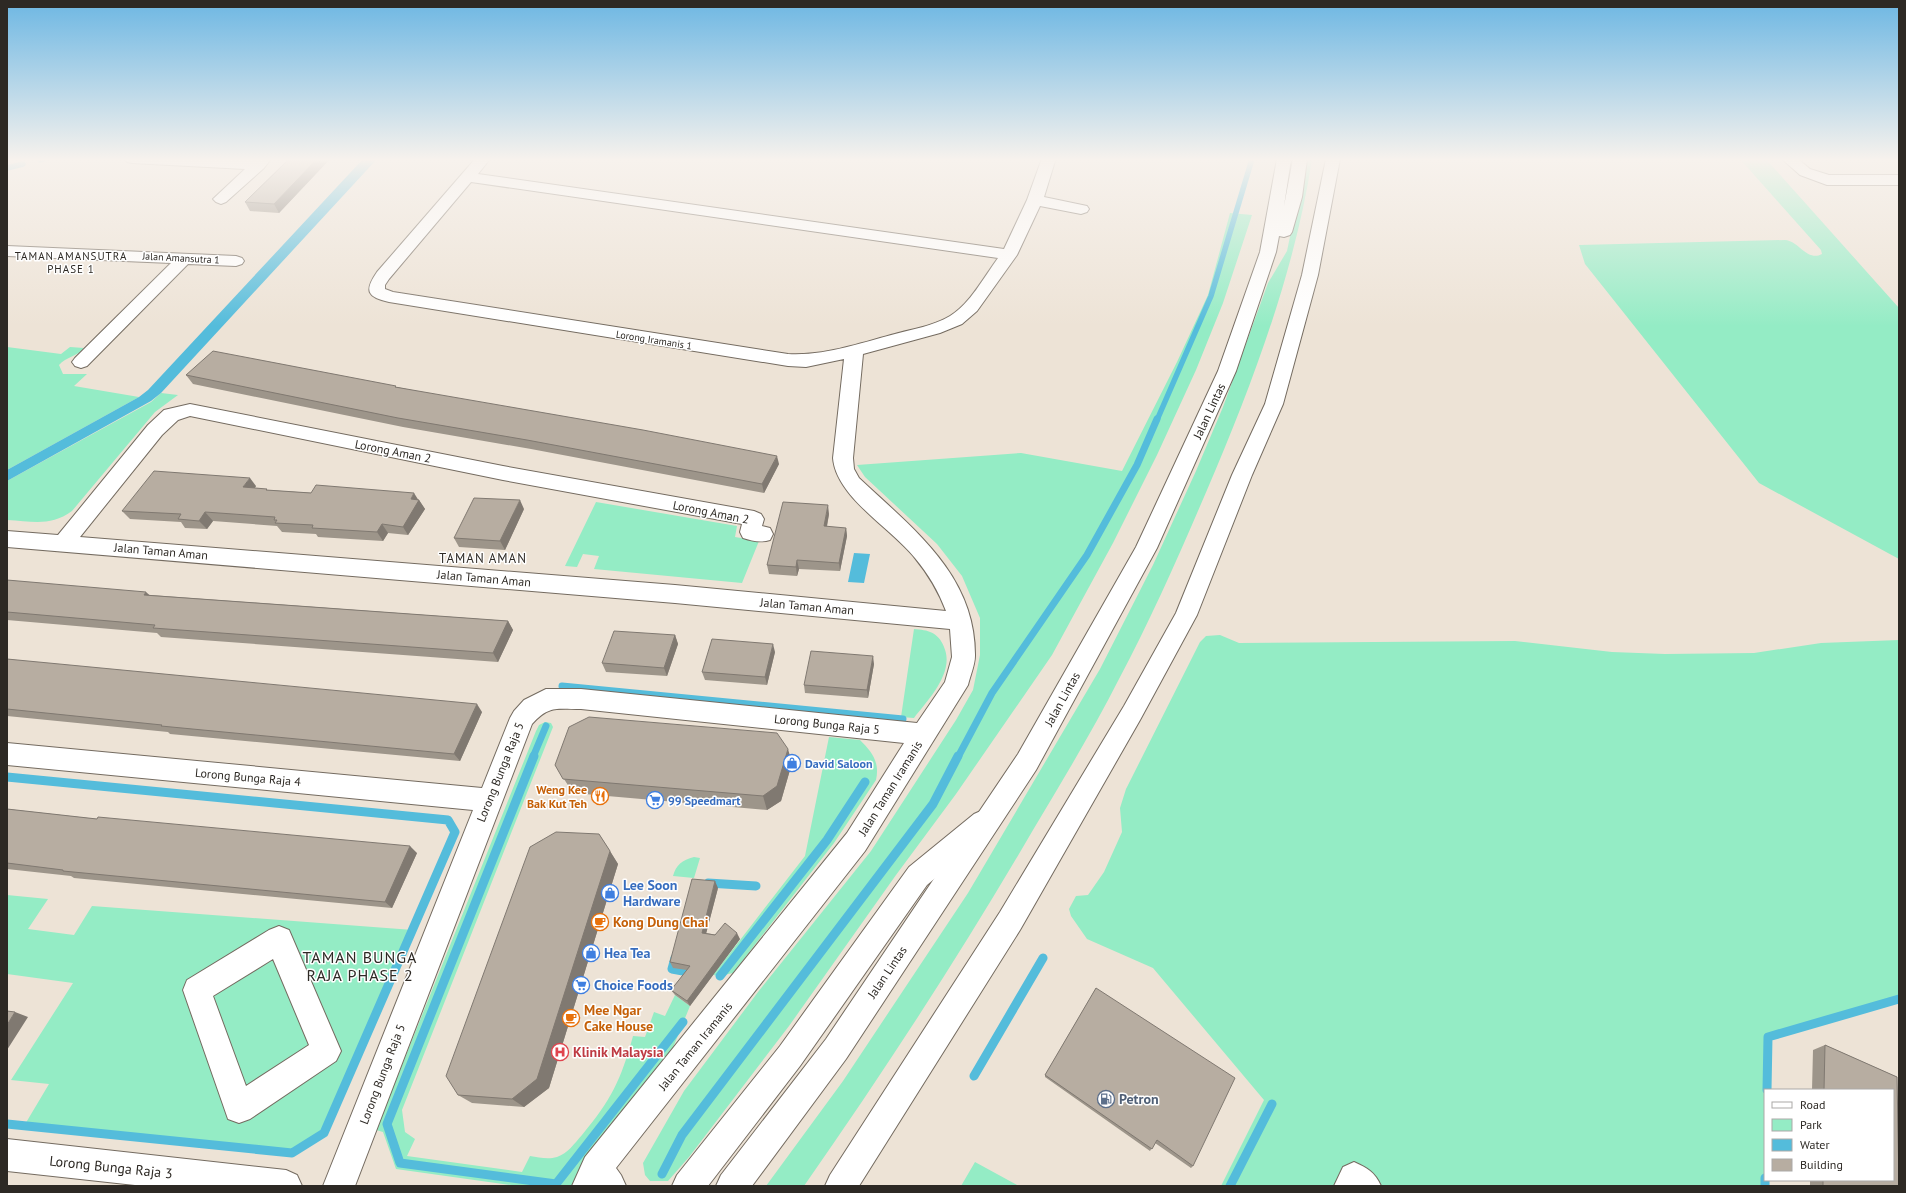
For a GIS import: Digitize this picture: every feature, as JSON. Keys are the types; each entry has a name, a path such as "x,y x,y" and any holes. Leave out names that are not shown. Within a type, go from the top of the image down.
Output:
{"main road":[{"name":"Lorong Iramanis 1","path":"434,215 383,276 377,285 377,292 397,298 788,360 806,361 854,351 934,329 956,320 970,307 1010,255 1028,215"},
{"path":"729,215 1010,255"},
{"name":"Jalan Lintas","path":"732,1186 836,1048 1027,762 1146,548 1228,371 1254,289 1268,252 1274,215"},
{"path":"1268,252 1282,241 1289,215"},
{"path":"841,1186 1010,920 1132,713 1186,615 1242,475 1274,404 1310,275 1322,215"},
{"name":"Jalan Amansutra 1","path":"7,251 236,261"},
{"path":"81,362 185,258"},
{"name":"Jalan Taman Iramanis","path":"598,1180 856,842 923,734 956,685 964,656 961,621 946,583 922,551 851,483 844,469 843,458 854,351"},
{"name":"Lorong Aman 2","path":"64,542 155,430 171,415 190,410 503,473 754,519 750,532 763,534"},
{"name":"Jalan Taman Aman","path":"7,539 64,542 675,594 961,621"},
{"name":"Lorong Bunga Raja 5","path":"339,1186 522,718 532,707 546,699 581,699 923,734"},
{"name":"Lorong Bunga Raja 4","path":"7,754 489,800"},
{"path":"688,1186 790,1056 918,876 992,814"},
{"path":"279,940 326,1051 240,1108 197,990 279,940"},
{"name":"Lorong Bunga Raja 3","path":"7,1155 286,1186"},
{"path":"1350,1186 1354,1178 1365,1186"}],"green space":[{"path":"1230,215 1252,215 1223,303 1196,370 1157,455 1113,543 1052,655 956,794 896,875 789,1026 689,1157 668,1181 650,1181 645,1175 643,1163 684,1091 758,992 871,851 956,720 973,690 980,655 980,618 962,576 937,544 865,477 857,465 1021,453 1122,471 1177,362 1208,295"},
{"path":"1295,215 1301,215 1295,243 1270,327 1256,369 1224,450 1154,609 1088,736 951,966 864,1099 804,1186 766,1186 843,1081 968,893 1100,669 1153,565 1196,471 1223,407 1268,283 1287,251"},
{"path":"1790,215 1816,215 1899,308 1899,559 1759,483 1585,264 1579,245 1785,240 1790,241 1812,255 1817,256 1822,254 1821,250"},
{"path":"7,347 61,354 70,347 84,348 79,353 65,360 59,365 63,374 87,374 74,386 139,397 7,470"},
{"path":"161,393 178,395 155,412 72,511 56,519 41,522 7,520 7,481 151,402"},
{"path":"596,502 737,526 735,537 759,541 742,583 594,569 599,556 583,554 577,567 565,566"},
{"path":"914,629 928,631 939,638 944,647 946,666 939,685 914,718 901,717"},
{"path":"1220,635 1239,643 1515,641 1612,652 1665,654 1754,653 1821,643 1899,640 1899,999 1768,1038 1767,1089 1764,1089 1765,1186 1221,1186 1264,1100 1153,968 1087,939 1071,916 1069,909 1076,896 1088,895 1104,872 1122,832 1120,808 1126,789 1200,642 1206,636"},
{"path":"545,722 551,723 553,727 402,1110 405,1132 415,1139 407,1156 522,1172 530,1156 550,1158 561,1155 571,1148 592,1123 608,1100 624,1065 633,1036 645,1037 654,1012 665,1016 675,995 690,1006 672,1050 573,1186 518,1186 396,1169 383,1132 376,1130 536,731 539,725"},
{"path":"829,737 860,740 871,753 876,763 876,780 834,843 733,973 720,976 713,975 805,856"},
{"path":"694,857 700,858 694,878 673,876 680,864"},
{"path":"7,895 48,899 28,929 74,935 92,906 413,930 324,1133 292,1153 24,1126 49,1084 11,1080 73,983 7,974"},
{"path":"975,1162 1019,1186 961,1186"}],"water":[{"path":"311,215 326,215 161,393 151,401 7,481 7,470 139,397 148,390"},
{"path":"854,553 870,554 864,583 848,582"}],"building":[{"path":"213,351 396,386 395,387 643,430 777,456 762,484 527,440 398,418 186,375"},
{"path":"154,471 250,478 243,487 267,489 266,490 311,493 316,485 414,493 411,499 419,500 403,527 382,524 377,532 312,528 313,525 275,523 277,520 274,520 275,517 205,512 199,521 178,519 181,514 122,511"},
{"path":"474,498 520,500 500,541 454,538"},
{"path":"783,502 828,505 824,526 846,528 839,563 797,560 796,567 767,565"},
{"path":"7,580 146,592 144,595 508,621 493,653 153,628 155,625 7,612"},
{"path":"614,631 675,635 664,668 602,663"},
{"path":"712,639 773,644 765,677 702,672"},
{"path":"811,651 873,656 867,690 804,685"},
{"path":"7,659 477,704 454,754 161,726 162,725 7,709"},
{"path":"589,717 777,733 788,749 777,786 763,796 563,779 555,765 569,727"},
{"path":"7,809 97,819 98,817 410,846 385,902 63,871 7,863"},
{"path":"556,832 599,834 610,851 537,1079 512,1099 458,1095 446,1076 530,847"},
{"path":"692,879 715,881 702,933 715,935 725,923 737,933 687,1001 671,990 690,966 670,962"},
{"path":"1096,988 1235,1078 1193,1166 1157,1140 1152,1149 1045,1075"},
{"path":"7,1011 15,1012 7,1025"},
{"path":"1825,1045 1897,1077 1899,1186 1823,1186 1823,1181 1894,1181 1894,1089 1824,1089"}],"waterway":[{"path":"1157,420 1211,296 1235,215"},
{"path":"958,757 992,693 1087,555 1137,465 1157,419"},
{"path":"562,686 903,719"},
{"path":"533,757 546,726"},
{"path":"534,756 387,1124 400,1163 556,1184 683,1022"},
{"path":"662,1174 682,1135 933,804 958,756"},
{"path":"7,777 448,820 455,832 324,1133 292,1153 7,1124"},
{"path":"720,976 827,840 865,782"},
{"path":"708,883 756,886"},
{"path":"675,958 672,969 694,973"},
{"path":"974,1076 1043,958"},
{"path":"1767,1089 1768,1037 1899,999"},
{"path":"1230,1186 1272,1104"},
{"path":"1765,1181 1765,1186"}],"place":[{"name":"David Saloon","path":"792,763"},
{"name":"Weng Kee Bak Kut Teh","path":"600,796"},
{"name":"99 Speedmart","path":"655,800"},
{"name":"Lee Soon Hardware","path":"610,893"},
{"name":"Kong Dung Chai","path":"600,922"},
{"name":"Hea Tea","path":"591,953"},
{"name":"Choice Foods","path":"581,985"},
{"name":"Mee Ngar Cake House","path":"571,1018"},
{"name":"Klinik Malaysia","path":"560,1052"},
{"name":"Petron","path":"1106,1099"}],"district":[{"name":"TAMAN AMANSUTRA PHASE 1","path":"71,262"},
{"name":"TAMAN AMAN","path":"483,558"},
{"name":"TAMAN BUNGA RAJA PHASE 2","path":"360,966"}]}
